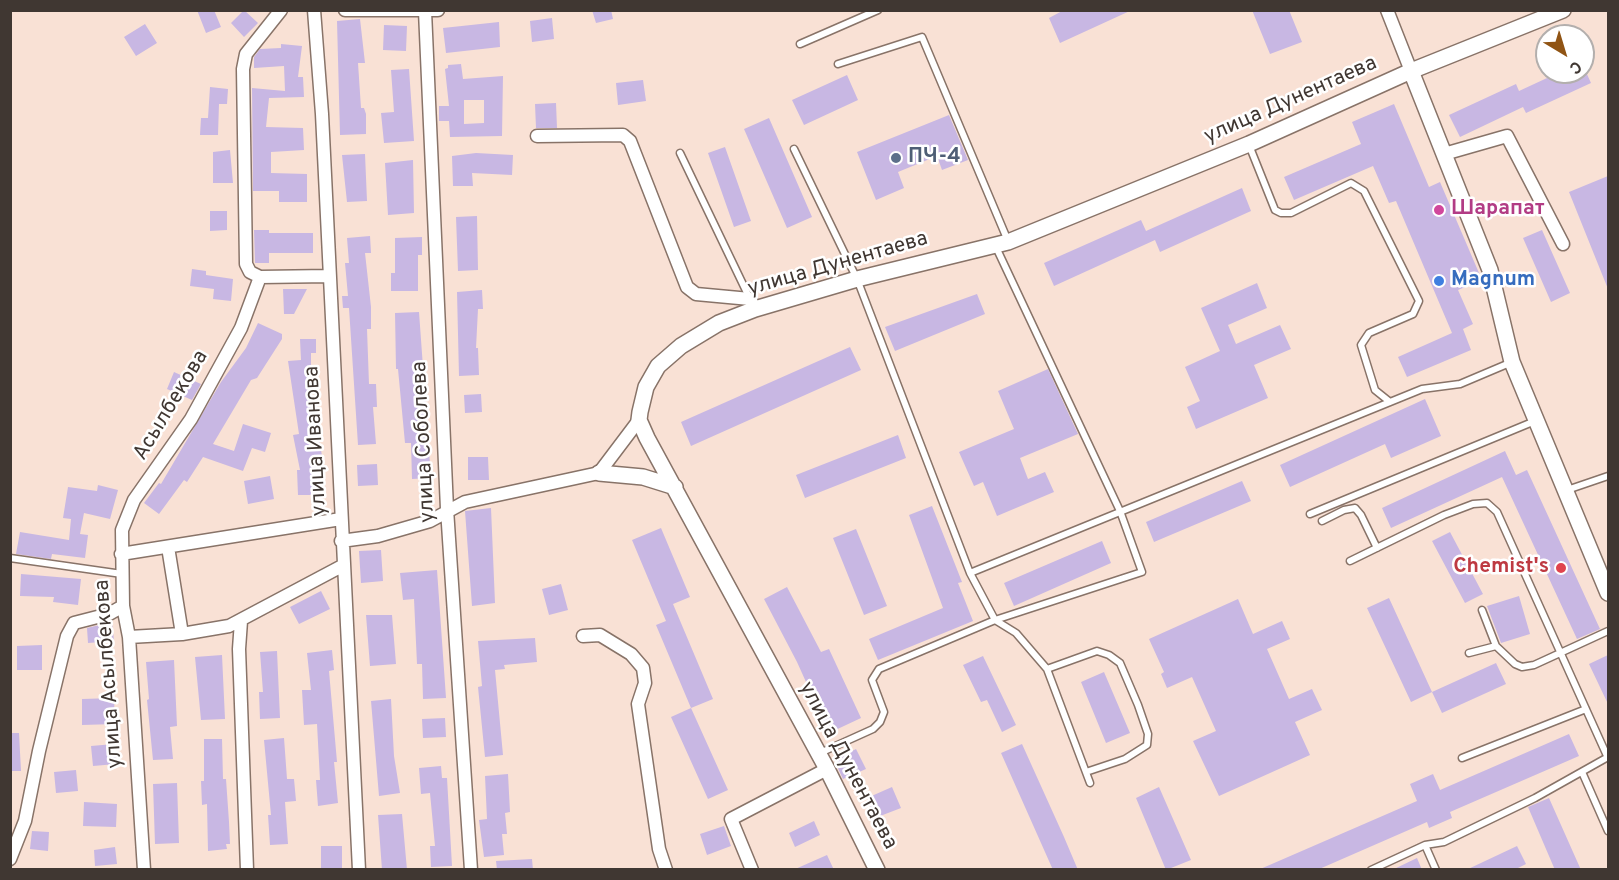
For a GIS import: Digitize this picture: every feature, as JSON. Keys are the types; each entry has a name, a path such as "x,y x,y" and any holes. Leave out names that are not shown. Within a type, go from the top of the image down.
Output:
{"street":[{"path":"281,10 246,54 243,69 246,264 250,272 260,277 329,276"},
{"name":"улица Иванова","path":"314,10 359,870"},
{"path":"345,10 438,10"},
{"path":"1387,10 1490,270 1512,362 1608,593"},
{"name":"улица Соболева","path":"425,11 447,509 471,870"},
{"name":"улица Дунентаева","path":"877,870 827,769 639,420 646,387 658,366 681,346 752,304 1001,243 1249,144 1411,71 1556,12"},
{"path":"537,136 623,135 630,141 687,287 696,294 752,304"},
{"path":"1444,154 1507,136 1563,243"},
{"name":"Асылбекова","path":"121,554 122,530 134,500 191,418 241,328 260,277"},
{"path":"599,473 639,420"},
{"path":"341,541 378,536 430,521 447,509 465,502 599,473 643,477 675,487"},
{"name":"улица Асылбекова","path":"144,870 129,637 123,606 121,554 342,519"},
{"path":"168,548 182,634"},
{"path":"129,637 182,634 229,626 342,566"},
{"path":"10,859 25,821 39,751 67,636 74,623 109,614 123,606"},
{"path":"241,621 239,649 247,870"},
{"path":"583,636 600,635 631,654 644,668 645,683 638,704 659,849 666,870"},
{"path":"752,870 731,819 827,769"}],"lane":[{"path":"800,44 878,10"},
{"path":"818,754 878,725 884,712 872,680 879,669 995,620 1142,572 1120,510 1001,243 922,37 838,64"},
{"path":"1249,144 1275,210 1281,213 1291,213 1351,183 1364,191 1419,301 1413,314 1369,333 1361,345 1375,390 1390,402"},
{"path":"794,149 857,279 970,573 995,620 1016,633 1047,669 1090,783"},
{"path":"680,153 752,304"},
{"path":"970,573 1422,389 1460,384 1512,362"},
{"path":"1310,514 1536,420"},
{"path":"1567,490 1608,476"},
{"path":"1350,561 1444,515 1473,504 1487,503 1497,512 1608,758 1535,798 1444,842 1425,845 1371,870"},
{"path":"1322,521 1344,510 1355,508 1361,515 1377,548"},
{"path":"10,558 122,574"},
{"path":"1482,610 1496,646 1515,664 1522,667 1561,653 1608,631"},
{"path":"1469,653 1496,646"},
{"path":"1047,669 1097,651 1109,655 1120,663 1138,705 1148,734 1148,745 1125,759 1086,772"},
{"path":"1462,758 1586,709"},
{"path":"1582,772 1608,831"},
{"path":"1425,845 1436,870"}],"building":[{"path":"197,10 214,10 221,27 206,33"},
{"path":"244,10 258,23 244,37 231,23"},
{"path":"592,10 611,10 613,19 596,23"},
{"path":"1064,10 1132,10 1060,43 1049,18"},
{"path":"1252,10 1289,10 1302,42 1270,54"},
{"path":"552,18 554,39 532,42 530,21"},
{"path":"360,19 365,63 358,63 361,108 364,108 366,114 366,134 340,135 337,21"},
{"path":"499,22 500,47 446,53 443,28"},
{"path":"145,24 157,43 136,56 124,37"},
{"path":"384,25 407,26 406,51 383,50"},
{"path":"281,44 302,46 298,77 303,77 304,97 269,98 266,127 303,128 304,150 271,152 271,173 307,174 307,202 279,202 279,191 253,191 252,88 285,91 284,66 254,68 254,57 260,49 281,48"},
{"path":"461,64 463,79 503,76 502,136 450,137 449,121 439,121 439,106 449,106 445,69 448,65","holes":["464,100 484,100 484,123 464,124"]},
{"path":"409,69 414,141 384,143 381,113 394,112 391,70"},
{"path":"847,75 858,100 804,125 792,100"},
{"path":"643,80 646,101 618,105 616,83"},
{"path":"1516,84 1519,91 1535,84 1589,84 1526,113 1523,107 1460,137 1449,115"},
{"path":"210,87 228,89 227,104 219,104 218,135 200,135 201,118 208,118"},
{"path":"556,103 557,128 536,128 535,104"},
{"path":"1394,104 1429,187 1440,182 1482,280 1458,290 1473,324 1463,329 1471,350 1407,377 1398,357 1452,333 1396,201 1389,203 1373,166 1294,200 1284,177 1361,144 1352,122"},
{"name":"ПЧ-4","path":"949,115 968,160 942,170 937,156 898,172 904,188 876,200 857,152"},
{"path":"769,118 812,217 787,228 744,129"},
{"path":"725,147 751,221 734,227 708,153"},
{"path":"230,150 233,183 213,183 213,152"},
{"path":"476,153 513,155 512,175 472,173 473,186 453,186 452,156"},
{"path":"365,154 367,201 347,202 342,155"},
{"path":"413,160 414,213 388,215 385,163"},
{"path":"1608,176 1608,289 1569,192"},
{"path":"1242,188 1251,211 1160,252 1155,240 1054,286 1044,263 1141,220 1146,231"},
{"path":"210,211 227,211 227,230 210,231"},
{"path":"477,216 478,270 458,271 456,217"},
{"path":"254,230 269,230 269,233 313,233 313,253 269,253 269,263 255,263"},
{"path":"1542,230 1570,293 1551,302 1523,238"},
{"path":"370,236 371,253 365,253 371,307 371,329 367,329 369,384 376,384 377,407 373,407 376,444 358,445 349,308 343,308 342,296 348,296 345,263 349,263 347,238"},
{"path":"422,237 422,255 418,255 418,291 391,291 391,273 395,273 395,238"},
{"path":"192,269 206,271 206,275 233,279 231,301 213,299 214,289 190,286"},
{"path":"1257,283 1267,308 1228,325 1236,344 1280,325 1291,349 1254,365 1268,398 1196,429 1187,407 1200,401 1185,367 1220,351 1201,308"},
{"path":"283,289 307,289 294,314 284,314"},
{"path":"482,290 483,309 478,309 476,348 478,348 479,375 459,376 457,292"},
{"path":"977,294 985,314 895,351 885,327"},
{"path":"419,312 431,478 412,479 411,443 405,443 398,369 396,369 395,313"},
{"path":"258,323 282,334 282,339 257,378 251,380 213,444 234,451 243,424 271,433 265,452 252,448 243,471 203,457 187,482 184,480 159,514 144,503 159,483 161,484 221,382 246,348"},
{"path":"300,339 316,339 316,353 311,353 311,380 309,380 322,456 319,457 320,495 298,495 297,470 300,470 293,435 299,434 288,361 301,360"},
{"path":"850,347 861,370 691,446 681,422"},
{"path":"1048,369 1078,434 1020,458 1028,479 1045,472 1054,492 997,516 983,482 974,486 959,452 1014,429 998,391"},
{"path":"174,372 201,384 192,400 167,389"},
{"path":"481,394 482,412 465,413 464,395"},
{"path":"1425,399 1441,436 1391,458 1385,444 1290,487 1280,465"},
{"path":"898,435 906,458 805,498 796,475"},
{"path":"1505,451 1516,475 1527,470 1600,629 1577,639 1502,477 1391,528 1382,508"},
{"path":"468,457 488,457 489,480 468,480"},
{"path":"377,464 378,485 358,486 357,465"},
{"path":"270,476 274,499 248,504 244,481"},
{"path":"1242,481 1251,501 1154,542 1146,522"},
{"path":"98,485 118,490 110,519 84,513 80,534 88,535 85,558 52,554 51,559 16,554 20,532 69,540 71,519 63,518 68,487 97,491"},
{"path":"932,506 962,582 958,583 973,621 878,660 869,639 943,608 909,515"},
{"path":"491,508 495,603 472,606 465,511"},
{"path":"661,528 690,597 673,604 713,699 691,708 656,625 666,621 632,540"},
{"path":"856,529 887,606 864,615 833,538"},
{"path":"1450,532 1483,594 1465,603 1432,541"},
{"path":"1102,541 1111,563 1014,606 1004,583"},
{"path":"381,550 383,581 361,583 359,551"},
{"path":"437,570 446,698 423,699 422,664 417,664 414,599 403,600 400,573"},
{"path":"21,574 81,579 78,605 53,602 54,597 20,596"},
{"path":"561,584 568,610 549,615 542,589"},
{"path":"787,587 821,652 829,649 861,718 829,733 797,662 764,599"},
{"path":"321,591 330,609 299,624 290,607"},
{"path":"1519,596 1530,634 1501,643 1487,606"},
{"path":"1389,598 1432,692 1411,702 1367,608"},
{"path":"1238,599 1253,634 1282,621 1290,639 1267,649 1289,699 1312,689 1322,710 1295,722 1310,755 1219,796 1193,741 1216,731 1192,677 1167,688 1161,674 1164,672 1149,639"},
{"path":"366,615 392,615 396,664 370,666"},
{"path":"112,622 114,641 88,643 87,628"},
{"path":"535,638 537,662 504,665 505,669 495,670 503,755 485,757 478,687 482,686 478,641"},
{"path":"42,645 42,670 17,670 17,646"},
{"path":"332,650 334,670 329,671 338,803 318,806 316,780 320,780 317,724 304,725 302,690 311,690 307,653"},
{"path":"277,651 280,718 260,719 259,692 263,692 260,652"},
{"path":"222,655 225,719 201,720 195,657"},
{"path":"1608,655 1608,704 1589,664"},
{"path":"983,656 1016,725 1002,732 987,700 981,702 963,665"},
{"path":"174,660 177,726 170,727 173,759 153,760 146,662"},
{"path":"1496,663 1506,684 1442,713 1432,692"},
{"path":"1104,672 1130,733 1106,743 1081,682"},
{"path":"114,698 115,724 82,725 82,699"},
{"path":"391,699 394,756 400,793 379,796 371,701"},
{"path":"691,708 728,790 708,799 671,717"},
{"path":"445,718 446,737 423,738 422,719"},
{"path":"10,733 19,733 21,771 10,771"},
{"path":"1569,734 1579,756 1450,812 1452,818 1429,828 1427,822 1317,870 1258,870 1417,801 1410,784 1433,774 1440,790"},
{"path":"284,738 287,779 294,779 296,801 285,802 288,844 270,845 268,815 271,815 264,740"},
{"path":"204,739 222,739 223,779 226,779 230,844 226,844 227,849 208,851 207,804 202,805 201,781 204,781"},
{"path":"114,744 116,764 93,766 91,746"},
{"path":"1022,744 1078,870 1053,870 1001,753"},
{"path":"856,749 866,769 843,779 834,760"},
{"path":"441,766 442,778 447,778 452,866 431,867 430,846 435,846 430,793 421,794 419,768"},
{"path":"76,770 78,791 56,793 54,772"},
{"path":"508,774 510,812 505,813 507,834 502,834 504,855 484,857 479,820 487,819 485,776"},
{"path":"177,783 179,843 155,844 153,784"},
{"path":"892,787 901,808 875,818 867,798"},
{"path":"1159,787 1191,860 1166,870 1136,798"},
{"path":"1549,798 1581,870 1555,870 1528,807"},
{"path":"84,802 117,804 116,827 83,826"},
{"path":"402,814 407,870 382,870 378,815"},
{"path":"814,821 820,835 795,847 789,833"},
{"path":"724,826 731,846 707,855 700,834"},
{"path":"32,831 49,832 48,851 30,849"},
{"path":"321,846 342,846 342,868 321,868"},
{"path":"1517,846 1526,864 1514,870 1466,870"},
{"path":"115,847 117,864 95,866 94,850"},
{"path":"827,855 834,870 793,870"},
{"path":"1417,858 1422,870 1392,870"},
{"path":"532,859 533,870 497,870 496,861"}],"place":[{"name":"ПЧ-4","path":"896,158"},
{"name":"Шарапат","path":"1439,210"},
{"name":"Magnum","path":"1439,281"},
{"name":"Chemist's","path":"1561,568"}]}
